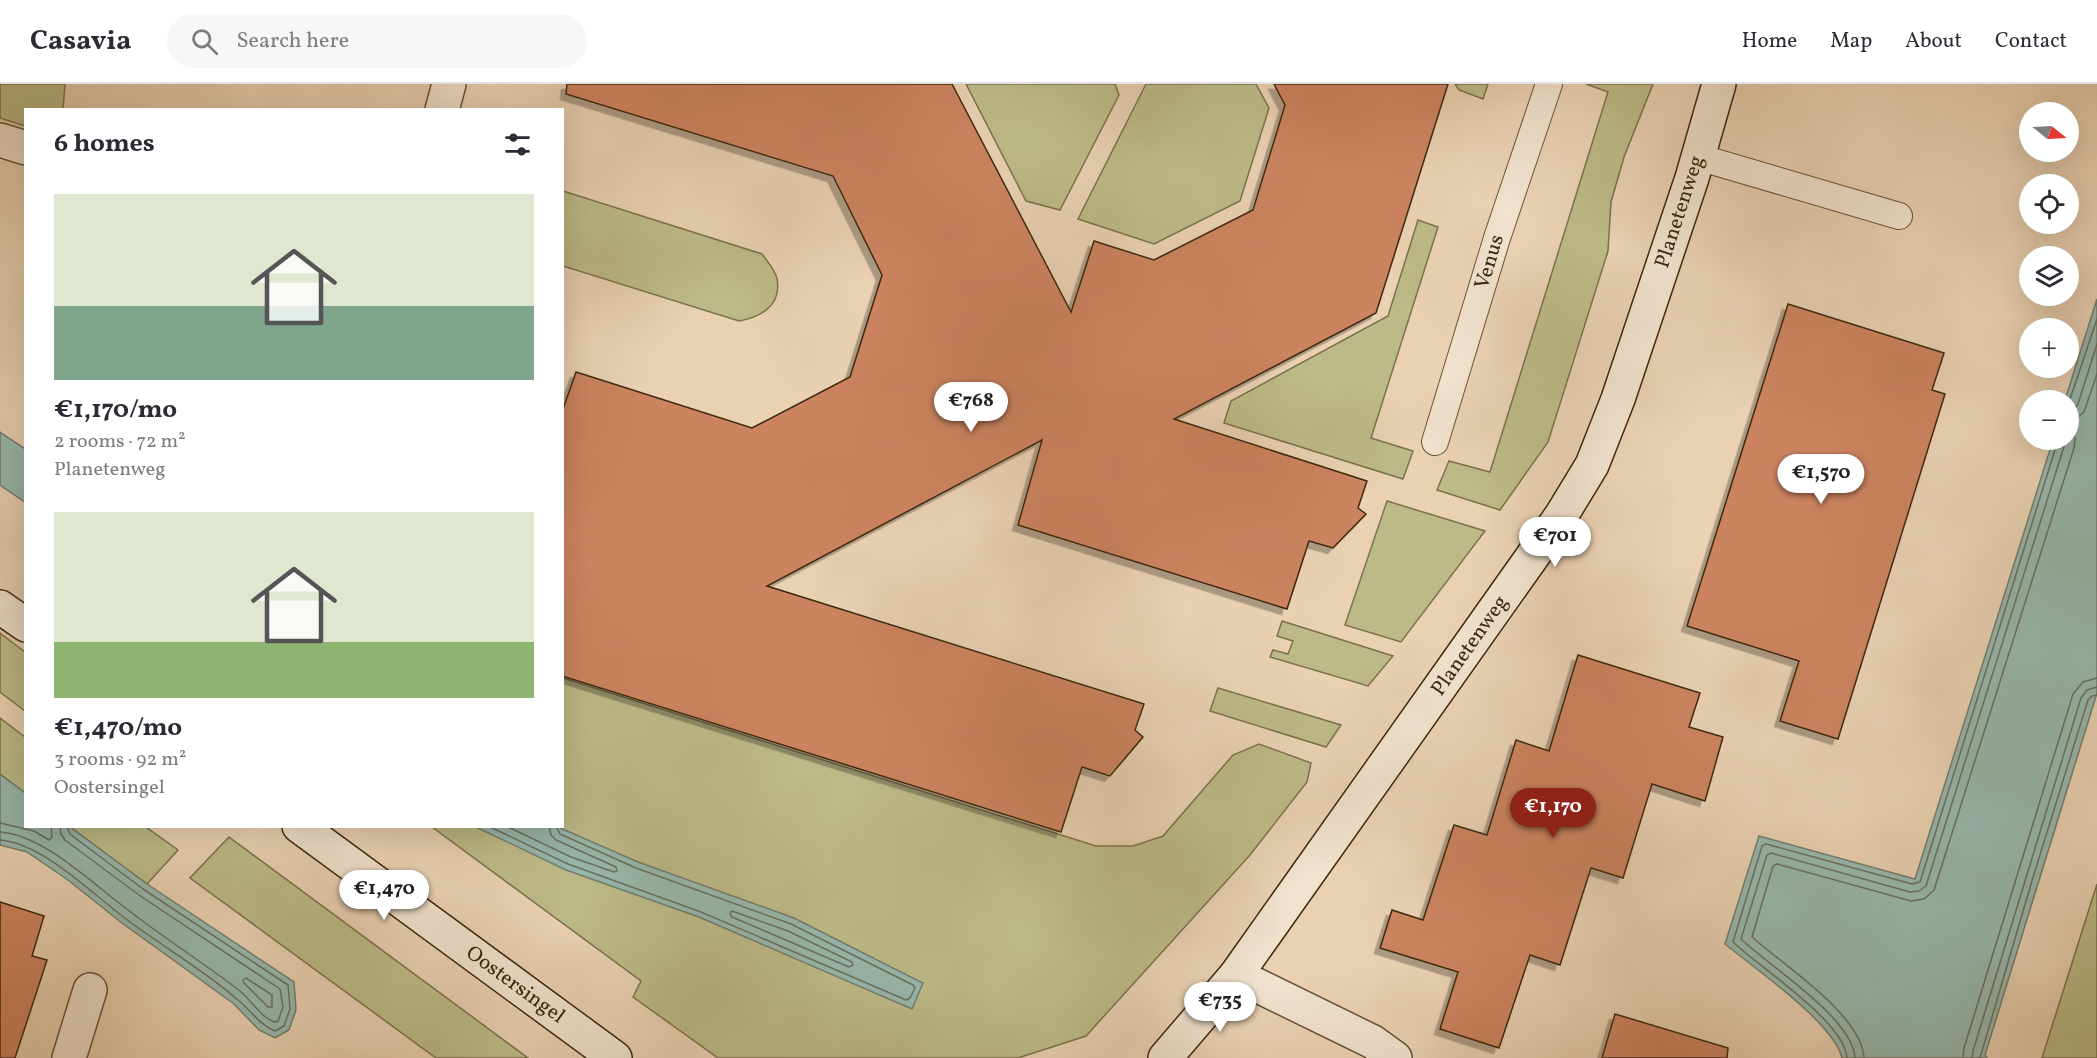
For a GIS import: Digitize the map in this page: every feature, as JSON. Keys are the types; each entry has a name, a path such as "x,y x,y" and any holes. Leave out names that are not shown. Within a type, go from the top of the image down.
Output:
{"street":[{"path":"443,108 449,84"},
{"name":"Planetenweg","path":"1165,1058 1236,975 1561,516 1592,465 1618,399 1698,157 1719,84"},
{"path":"0,140 24,147"},
{"path":"0,607 24,624"},
{"name":"Oostersingel","path":"302,828 615,1058"},
{"path":"1236,975 1373,1042 1395,1058"},
{"path":"69,1058 90,990"}],"lane":[{"name":"Venus","path":"1435,442 1497,238 1549,84"},
{"path":"1698,157 1899,216"}],"shaded area":[{"path":"0,84 65,84 63,108 24,108 24,126 0,118"},
{"path":"966,84 1115,84 1119,95 1060,210 1026,201"},
{"path":"1146,84 1256,84 1269,108 1240,201 1154,244 1078,219"},
{"path":"1455,84 1488,84 1483,99 1459,90"},
{"path":"1586,84 1653,84 1624,157 1611,202 1608,251 1548,442 1500,510 1437,490 1449,461 1490,472 1608,92"},
{"path":"564,191 762,254 777,279 776,296 768,309 754,317 739,321 564,266"},
{"path":"1418,220 1438,227 1371,438 1413,451 1403,479 1224,423 1231,401 1388,316"},
{"path":"1387,501 1485,531 1401,642 1345,625"},
{"path":"1282,621 1393,656 1368,686 1270,657 1273,650 1288,654 1293,641 1277,636"},
{"path":"0,633 24,651 24,710 0,692"},
{"path":"564,678 1096,846 1133,846 1163,836 1233,755 1259,744 1311,763 1307,782 1250,855 1086,1036 1018,1058 718,1058 633,997 641,981 433,828 564,828"},
{"path":"1218,688 1341,725 1326,747 1210,711"},
{"path":"0,718 24,736 24,792 0,774"},
{"path":"71,828 147,828 178,850 147,884"},
{"path":"229,837 528,1058 436,1058 190,878"},
{"path":"2097,884 2097,1058 2042,1058"}],"water":[{"path":"2097,299 2097,693 1985,1055 1987,1058 1842,1058 1836,1044 1809,1013 1773,981 1725,944 1759,836 1915,879 2050,450 2079,450 2079,390 2068,390 2072,378 2079,378 2079,356"},
{"path":"0,432 24,448 24,501 0,485"},
{"path":"0,774 24,792 24,828 71,828 147,884 294,982 296,1010 289,1030 275,1038 259,1030 234,1004 122,923 68,880 27,852 0,845"},
{"path":"478,828 560,828 638,862 794,918 923,983 912,1009 699,917 566,870"}],"building":[{"path":"567,84 952,84 1071,312 1094,241 1154,260 1253,210 1285,105 1274,84 1448,84 1376,313 1174,419 1367,481 1358,508 1366,514 1333,548 1309,541 1287,609 1018,525 1042,440 767,586 1144,704 1135,730 1143,737 1110,776 1082,767 1061,832 564,677 564,406 576,372 752,428 850,377 882,275 833,176 566,94"},
{"path":"1788,304 1944,353 1932,390 1945,394 1838,739 1780,721 1799,661 1687,626"},
{"path":"1578,655 1700,693 1689,727 1723,737 1705,801 1652,784 1623,878 1591,868 1560,965 1530,955 1499,1048 1440,1029 1458,972 1380,948 1392,910 1423,920 1454,825 1487,835 1516,740 1549,751"},
{"path":"0,902 44,916 32,956 47,960 15,1058 0,1058"},
{"path":"1615,1014 1728,1048 1727,1058 1602,1058"}]}
